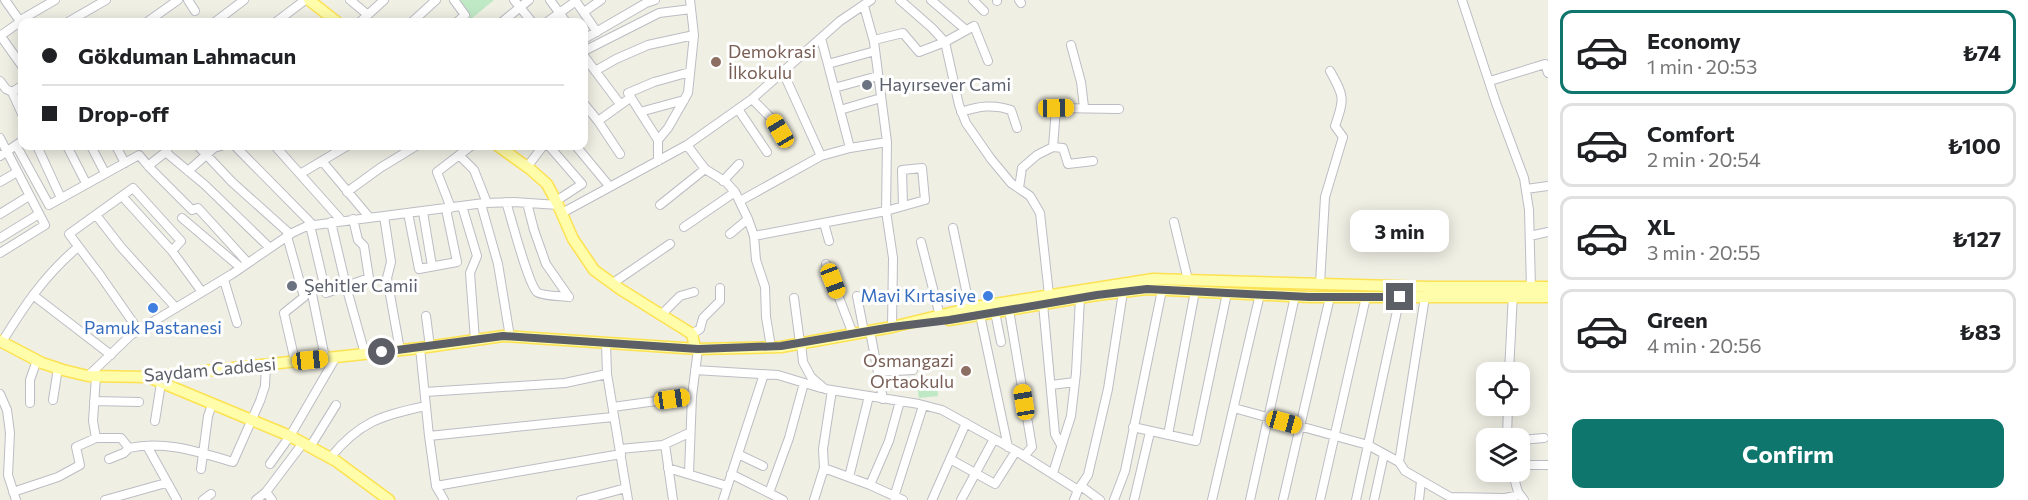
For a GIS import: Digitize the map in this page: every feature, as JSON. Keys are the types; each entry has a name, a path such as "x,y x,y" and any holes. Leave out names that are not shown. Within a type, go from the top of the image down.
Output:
{"main road":[{"path":"307,0 327,18"},
{"path":"513,150 546,184 559,206 573,239 594,270 693,334 697,348"},
{"path":"892,327 1009,310 1046,300 1153,279 1320,284 1513,293 1548,297"},
{"path":"892,327 970,309 1147,289 1295,296 1425,297 1513,293 1531,288 1548,287"},
{"name":"Saydam Caddesi","path":"1,342 58,368 92,376 148,377 510,337 697,348 771,347 892,327"},
{"path":"148,377 290,436 330,458 389,500"}],"street":[{"path":"28,18 55,0"},
{"path":"75,18 106,0"},
{"path":"153,18 178,0"},
{"path":"188,0 195,11"},
{"path":"220,18 244,0"},
{"path":"282,18 307,0"},
{"path":"350,0 368,15"},
{"path":"365,18 384,0"},
{"path":"416,18 436,0"},
{"path":"453,0 465,15 462,18"},
{"path":"505,18 517,3 529,0"},
{"path":"550,0 563,18"},
{"path":"552,18 576,0 588,18"},
{"path":"584,12 601,0"},
{"path":"588,37 655,0"},
{"path":"96,438 93,421 92,376 111,355 138,331 224,280 289,235 312,225 341,220 484,203 506,202 559,206 610,187 687,145 738,109 840,21 872,0"},
{"path":"900,0 945,42 961,112 974,137 1011,183 1030,196 1040,213 1055,434 1061,445"},
{"path":"932,0 966,30"},
{"path":"973,0 984,11"},
{"path":"1462,0 1524,178 1530,236 1531,288"},
{"path":"8,1 18,18"},
{"path":"517,3 529,18"},
{"path":"588,50 659,13 691,4 694,35 688,93 658,140"},
{"path":"864,6 874,40 886,142 886,211 893,258 892,327"},
{"path":"588,18 597,32"},
{"path":"18,25 0,35 18,60"},
{"path":"874,40 903,33 919,52 945,42 974,26 988,61"},
{"path":"595,71 648,45 694,35"},
{"path":"821,38 850,148"},
{"path":"1071,45 1081,82 1084,107"},
{"path":"828,64 875,51"},
{"path":"588,59 620,105"},
{"path":"1490,81 1545,64 1548,73"},
{"path":"1320,284 1325,197 1343,136 1335,126 1344,104 1340,89 1330,71"},
{"path":"658,161 658,140 628,93 654,82 690,72"},
{"path":"783,72 821,156"},
{"path":"834,88 878,76"},
{"path":"0,81 6,89 12,92 18,105"},
{"path":"12,92 18,88"},
{"path":"598,121 630,98"},
{"path":"840,110 881,98"},
{"path":"752,99 772,119 787,143"},
{"path":"640,112 684,100"},
{"path":"961,112 977,107 998,105 1011,110 1017,128"},
{"path":"1053,147 1056,108 1119,109"},
{"path":"588,109 620,154"},
{"path":"738,109 767,152"},
{"path":"0,138 3,154 16,172 45,225 0,254"},
{"path":"740,201 821,156 886,142"},
{"path":"3,154 18,144"},
{"path":"687,145 705,169 735,192 748,219 754,236 756,260 765,286 766,317 771,347"},
{"path":"1019,188 1022,168 1037,154 1053,147 1063,148 1068,164 1094,161"},
{"path":"22,150 49,205 139,155 192,210 198,208 245,266"},
{"path":"39,150 61,198"},
{"path":"69,150 86,183"},
{"path":"93,150 105,173"},
{"path":"118,150 124,163"},
{"path":"148,166 163,150"},
{"path":"167,150 270,248"},
{"path":"202,150 232,182 289,235 304,297 284,313 295,361"},
{"path":"188,171 215,150"},
{"path":"239,150 312,225 326,293 369,278 364,246 358,240 353,219"},
{"path":"281,150 341,220"},
{"path":"300,174 340,150"},
{"path":"347,192 409,150"},
{"path":"408,213 419,269 457,262 448,208 437,171 466,150"},
{"path":"527,167 540,150"},
{"path":"552,150 582,184 559,206"},
{"path":"579,150 610,187"},
{"path":"459,155 474,170 484,203 498,264 510,337"},
{"path":"322,161 369,217"},
{"path":"723,181 739,164"},
{"path":"754,236 886,211 925,200 922,168 902,170 903,206"},
{"path":"660,205 705,169"},
{"path":"0,182 16,172"},
{"path":"1526,189 1548,186"},
{"path":"138,331 100,274 69,234 133,188 181,242 172,251"},
{"path":"684,227 735,192"},
{"path":"0,214 29,196"},
{"path":"122,196 172,251 202,292"},
{"path":"506,202 536,291 541,294 569,297 546,264 527,203"},
{"path":"462,206 477,256 470,273 475,340"},
{"path":"423,212 432,266"},
{"path":"0,238 39,214"},
{"path":"96,215 121,247 176,308"},
{"path":"384,216 391,262 387,278 400,350"},
{"path":"182,218 245,266"},
{"path":"730,234 748,219"},
{"path":"330,222 365,354"},
{"path":"1174,222 1188,280"},
{"path":"824,223 829,241"},
{"path":"953,228 970,309"},
{"path":"1530,236 1548,232"},
{"path":"921,242 939,316"},
{"path":"612,283 670,244"},
{"path":"1,342 56,266 78,247"},
{"path":"826,264 862,332 878,372 883,399"},
{"path":"224,280 237,323"},
{"path":"693,334 700,329 703,318 720,301 720,288"},
{"path":"270,464 290,436 331,358 311,289"},
{"path":"1114,500 1125,471 1162,290"},
{"path":"1168,435 1195,291"},
{"path":"661,315 680,296 694,292"},
{"path":"1074,500 1079,488 1089,475 1108,389 1123,292"},
{"path":"1133,427 1196,441 1227,293"},
{"path":"1510,362 1513,293"},
{"path":"1212,500 1260,294"},
{"path":"33,295 111,355"},
{"path":"857,296 862,332"},
{"path":"1250,500 1295,296"},
{"path":"1283,500 1330,297"},
{"path":"1320,500 1366,297"},
{"path":"1356,500 1400,297"},
{"path":"1398,462 1425,297"},
{"path":"794,298 803,362 811,377 828,389"},
{"path":"1053,473 1071,416 1080,298"},
{"path":"1009,310 1032,447 1024,456"},
{"path":"995,312 1001,342"},
{"path":"950,459 995,484 1012,449 980,315"},
{"path":"426,316 424,392 436,486 444,500"},
{"path":"606,343 607,374 613,417 628,500"},
{"path":"689,473 689,433 697,348"},
{"path":"30,403 30,380 37,360"},
{"path":"109,459 124,453 129,448 147,446 186,448 233,462 265,386 266,364"},
{"path":"53,400 58,368"},
{"path":"695,370 778,375 828,389 942,410 1100,500"},
{"path":"878,372 913,370"},
{"path":"424,392 565,383 607,374"},
{"path":"723,500 764,374"},
{"path":"1051,385 1075,382"},
{"path":"155,422 161,383"},
{"path":"769,493 789,438 804,383"},
{"path":"814,500 824,468 823,449 828,389"},
{"path":"613,407 692,396"},
{"path":"849,477 869,396"},
{"path":"1,400 7,410 10,433 8,475 15,496 80,465 76,447 96,438 121,438 129,448"},
{"path":"94,401 139,402"},
{"path":"870,485 889,441 900,401"},
{"path":"201,470 208,416 212,405"},
{"path":"256,500 266,492 306,445 336,405"},
{"path":"330,458 355,431 370,422 392,413 426,406"},
{"path":"894,497 923,406"},
{"path":"1234,408 1368,445 1398,462 1405,471 1450,497 1522,497 1516,482"},
{"path":"429,436 613,417"},
{"path":"932,500 966,423"},
{"path":"1134,500 1150,432"},
{"path":"436,486 665,444 689,433"},
{"path":"1530,439 1544,438"},
{"path":"961,500 994,439"},
{"path":"665,444 673,500"},
{"path":"147,446 177,500"},
{"path":"738,454 763,466"},
{"path":"1374,500 1384,454"},
{"path":"1530,465 1548,465"},
{"path":"668,468 727,486"},
{"path":"824,468 903,500"},
{"path":"731,474 783,500"},
{"path":"0,481 10,480"},
{"path":"1419,500 1421,481"},
{"path":"107,500 166,483"},
{"path":"580,500 595,498 626,488"},
{"path":"266,492 272,500"},
{"path":"203,500 211,494"}],"green space":[{"path":"456,0 494,0 472,18"},
{"path":"937,384 938,396 919,398 917,386"}],"place":[{"name":"Demokrasi İlkokulu","path":"716,62"},
{"name":"Hayırsever Cami","path":"867,85"},
{"name":"Şehitler Camii","path":"292,286"},
{"name":"Mavi Kırtasiye","path":"988,296"},
{"name":"Pamuk Pastanesi","path":"153,308"},
{"name":"Osmangazi Ortaokulu","path":"966,371"}],"route":[{"path":"382,352 503,336 698,349 781,346 1147,289 1309,297 1400,297"}]}
